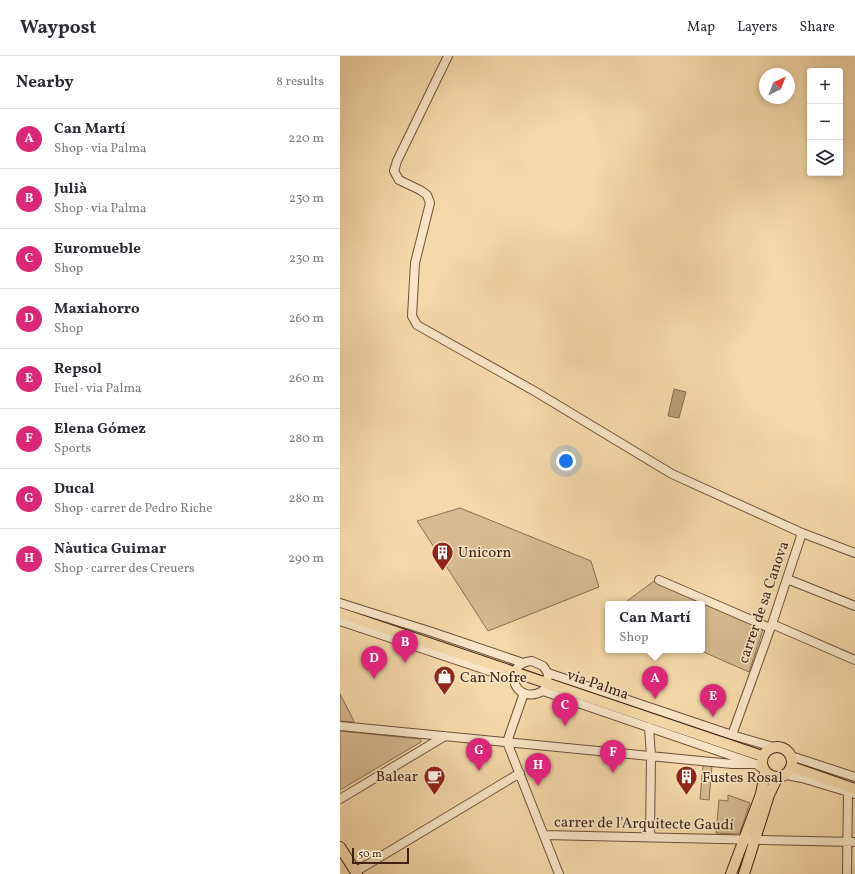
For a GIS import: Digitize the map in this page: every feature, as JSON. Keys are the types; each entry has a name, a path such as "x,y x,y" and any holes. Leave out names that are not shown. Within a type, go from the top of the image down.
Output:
{"main road":[{"name":"via Palma","path":"340,613 514,675 546,682 762,766"},
{"path":"731,874 761,794 762,766 766,752 773,747 780,747 785,749 791,756 785,773 769,795 744,874"},
{"path":"762,766 773,777 785,773 853,792"},
{"path":"340,847 356,873"}],"street":[{"path":"448,56 397,160 394,171 399,180 427,195 430,203 415,263 412,316 417,325 536,392 672,474 802,532"},
{"name":"carrer de sa Canova","path":"732,735 771,626 802,532 855,553"},
{"path":"787,579 855,606"},
{"path":"659,580 855,660"},
{"path":"340,603 523,663"},
{"path":"340,621 514,675"},
{"path":"532,661 543,666 546,682 532,695 524,693 516,687 514,675 520,664 523,663 532,661"},
{"name":"via Palma","path":"546,682 773,747"},
{"name":"via Palma","path":"546,682 649,727 762,766"},
{"path":"524,693 507,742 559,874"},
{"path":"340,726 762,766"},
{"path":"649,727 650,837"},
{"path":"340,798 444,736"},
{"path":"791,756 855,777"},
{"path":"356,873 520,773"},
{"path":"847,874 851,841 853,792"},
{"name":"carrer de l'Arquitecte Gaudí","path":"544,835 851,841"}],"shaded area":[{"path":"674,389 686,392 679,418 668,416"},
{"path":"460,508 591,561 599,587 488,631 417,521"},
{"path":"654,581 701,601 627,601"},
{"path":"705,603 761,627 763,630 749,672 705,653"},
{"path":"340,694 354,721 354,722 340,721"},
{"path":"340,731 420,739 421,742 340,790"},
{"path":"703,765 712,766 709,800 700,799"},
{"path":"728,795 750,803 740,832 737,834 716,833 719,800 728,801"}],"place":[{"name":"Unicorn","path":"442,572"},
{"name":"Julià","path":"405,663"},
{"name":"Maxiahorro","path":"374,679"},
{"name":"Can Nofre","path":"445,696"},
{"name":"Can Martí","path":"655,699"},
{"name":"Repsol","path":"713,717"},
{"name":"Euromueble","path":"565,726"},
{"name":"Ducal","path":"479,771"},
{"name":"Elena Gómez","path":"613,773"},
{"name":"Nàutica Guimar","path":"538,786"},
{"name":"Balear","path":"434,796"},
{"name":"Fustes Rosal","path":"687,796"}]}
